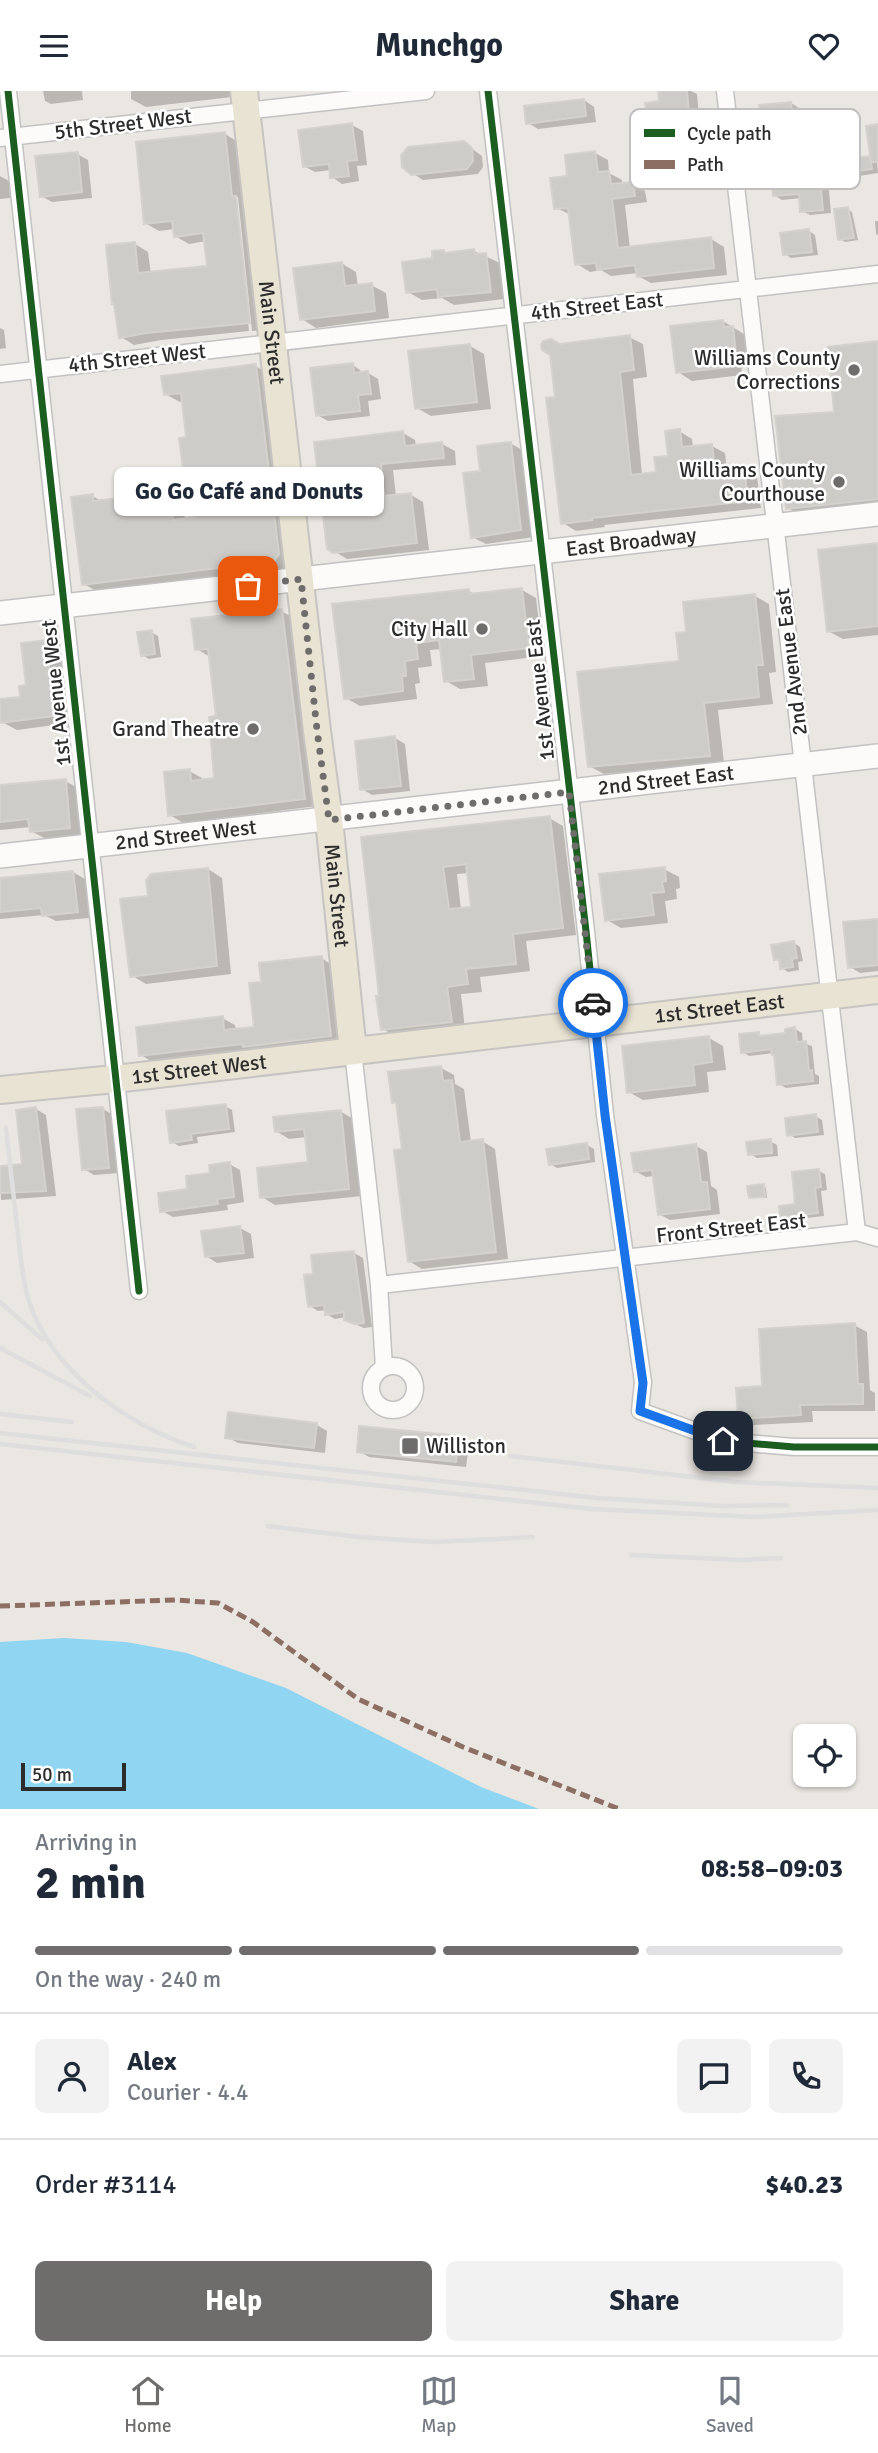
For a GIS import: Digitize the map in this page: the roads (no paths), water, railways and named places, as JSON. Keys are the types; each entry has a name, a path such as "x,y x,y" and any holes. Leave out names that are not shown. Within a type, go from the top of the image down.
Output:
{"main road":[{"name":"Main Street","path":"245,100 329,820 353,1051"},
{"name":"1st Street East","path":"353,1051 878,990"},
{"name":"1st Street West","path":"0,1090 353,1051"}],"street":[{"name":"1st Avenue West","path":"8,91 7,137 38,369 139,1291"},
{"name":"5th Street West","path":"7,137 245,100 426,91"},
{"name":"1st Avenue East","path":"488,91 595,1023 624,1258 643,1383 640,1411 723,1441 794,1447 878,1447"},
{"name":"2nd Avenue East","path":"725,91 727,109"},
{"name":"2nd Avenue East","path":"736,189 857,1232"},
{"name":"4th Street East","path":"274,343 878,274"},
{"name":"4th Street West","path":"0,374 274,343"},
{"name":"East Broadway","path":"0,613 878,514"},
{"name":"2nd Street East","path":"329,820 878,756"},
{"name":"2nd Street West","path":"0,856 329,820"},
{"name":"Main Street","path":"353,1051 379,1285 384,1368"},
{"name":"Front Street East","path":"379,1285 857,1232 878,1238"}],"water":[{"path":"64,1638 126,1642 187,1653 286,1688 481,1787 539,1809 0,1809 0,1642"}],"railway":[{"path":"6,1128 23,1275 38,1324 53,1349 94,1391 143,1425 194,1447"},
{"path":"0,1302 42,1339"},
{"path":"0,1348 90,1396"},
{"path":"0,1414 72,1422"},
{"path":"0,1433 597,1498 723,1506 787,1505"},
{"path":"0,1444 592,1509 755,1517 878,1510"},
{"path":"510,1456 737,1482 878,1488"},
{"path":"268,1526 358,1537 434,1542 533,1537"},
{"path":"631,1555 741,1560 781,1558"}],"place":[{"name":"Williams County Corrections","path":"854,370"},
{"name":"Williams County Courthouse","path":"839,482"},
{"name":"Go Go Café and Donuts","path":"248,586"},
{"name":"City Hall","path":"482,629"},
{"name":"Grand Theatre","path":"253,729"},
{"name":"Williston","path":"410,1446"}]}
